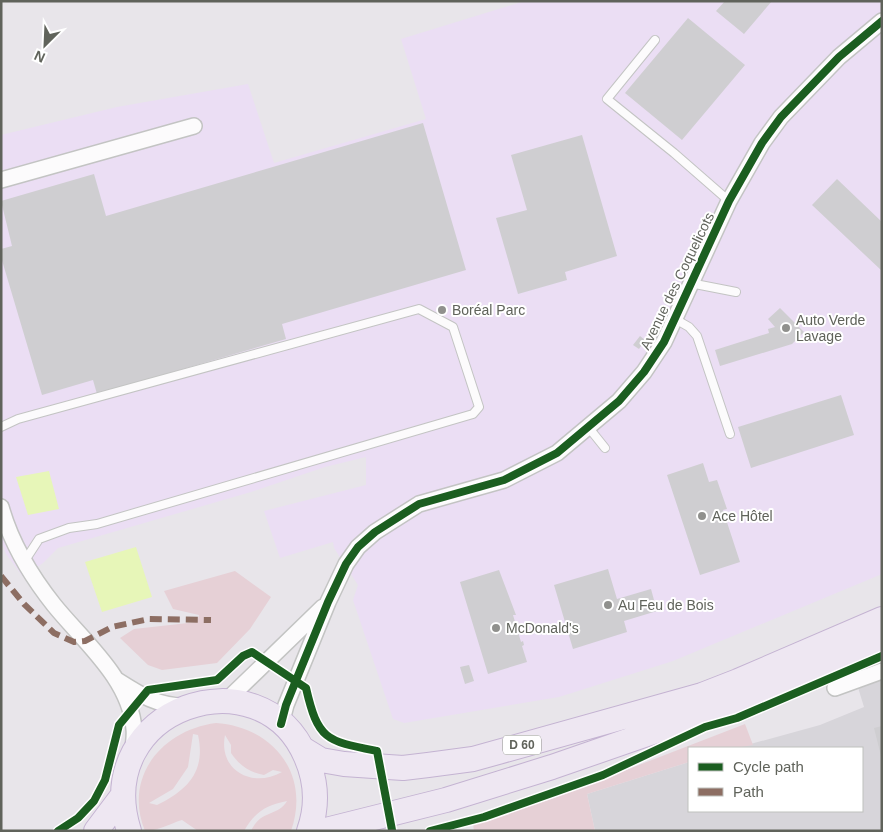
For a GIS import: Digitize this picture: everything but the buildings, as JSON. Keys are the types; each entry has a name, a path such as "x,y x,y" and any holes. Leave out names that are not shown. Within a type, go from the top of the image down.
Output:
{"main road":[{"name":"D 60","path":"303,749 321,760 380,768 419,766 473,759 702,694 747,678 882,619"},
{"name":"D 60","path":"322,831 446,800 552,767 702,715 842,657 882,638"},
{"path":"129,831 124,816 122,795 133,753 143,738 156,724 188,706 226,701 246,704 264,712 292,734 303,749 312,771 316,794 314,818 309,831"},
{"path":"96,831 122,795"}],"street":[{"name":"Avenue des Coquelicots","path":"281,724 286,705 328,602 346,564 358,547 400,515 419,504 504,480 557,454 620,401 644,372 664,342 729,202 762,143 780,117 839,57 882,21"},
{"path":"1,180 194,126"},
{"path":"1,507 7,527 24,562 53,604 117,680 144,698 166,706 188,706"},
{"name":"Avenue des Coquelicots","path":"226,701 328,602"},
{"path":"835,688 882,671"},
{"path":"117,680 130,712 134,729 133,753"}],"lane":[{"path":"655,40 607,99 674,153 729,202"},
{"path":"690,283 736,292"},
{"path":"1,427 18,419 64,406 419,309 453,327 479,407 473,414 98,524 69,528 39,539 24,562"},
{"path":"675,318 697,336 730,434"},
{"path":"589,428 605,448"}],"shaded area":[{"name":"Boréal Parc","path":"525,1 882,1 882,574 673,661 559,697 404,723 393,719 353,600 358,585 334,548 333,542 280,558 264,511 366,485 366,457 325,467 251,492 58,548 43,563 23,577 6,554 1,541 1,135 117,107 248,84 274,163 426,119 401,39"},
{"path":"49,471 59,509 28,515 16,477"},
{"path":"136,547 152,597 102,612 85,562"},
{"path":"235,571 271,597 250,629 217,663 162,670 148,665 120,638 134,629 197,622 199,615 173,609 164,591"},
{"path":"882,671 882,831 595,831 587,794 688,762 688,812 863,812 863,747 740,747 820,725 864,707 856,681"},
{"path":"216,723 236,726 255,734 270,744 282,757 291,773 296,791 296,810 291,831 251,831 260,819 279,809 287,801 262,810 252,819 244,831 198,831 182,820 159,829 145,831 140,811 139,792 144,775 152,759 164,746 179,735 197,727","holes":["193,734 198,735 200,748 197,769 192,778 186,786 168,799 157,805 149,803 173,789 188,767","225,735 231,745 231,753 245,768 264,775 273,770 282,772 271,777 259,778 249,777 240,773 232,767 227,758 224,747"]},
{"path":"745,724 753,745 742,747 688,747 688,762 587,794 595,831 474,831 473,824 551,799"}],"marked path":[{"path":"1,576 24,604 54,633 74,642 85,641 112,627 149,619 211,620"}],"cycle path":[{"path":"281,724 286,705 328,602 346,564 358,547 375,532 419,504 504,480 557,453 619,401 644,372 664,342 729,201 762,143 781,117 839,57 882,21"},
{"path":"58,831 78,818 94,801 105,780 119,725 148,690 217,680 243,656 252,652 306,688 315,718 320,728 327,735 346,744 377,751 392,830"},
{"path":"430,831 484,817 603,775 705,727 737,718 882,656"}],"place":[{"name":"Boréal Parc","path":"442,310"},
{"name":"Auto Verde Lavage","path":"786,328"},
{"name":"Ace Hôtel","path":"702,516"},
{"name":"Au Feu de Bois","path":"608,605"},
{"name":"McDonald's","path":"496,628"}]}
